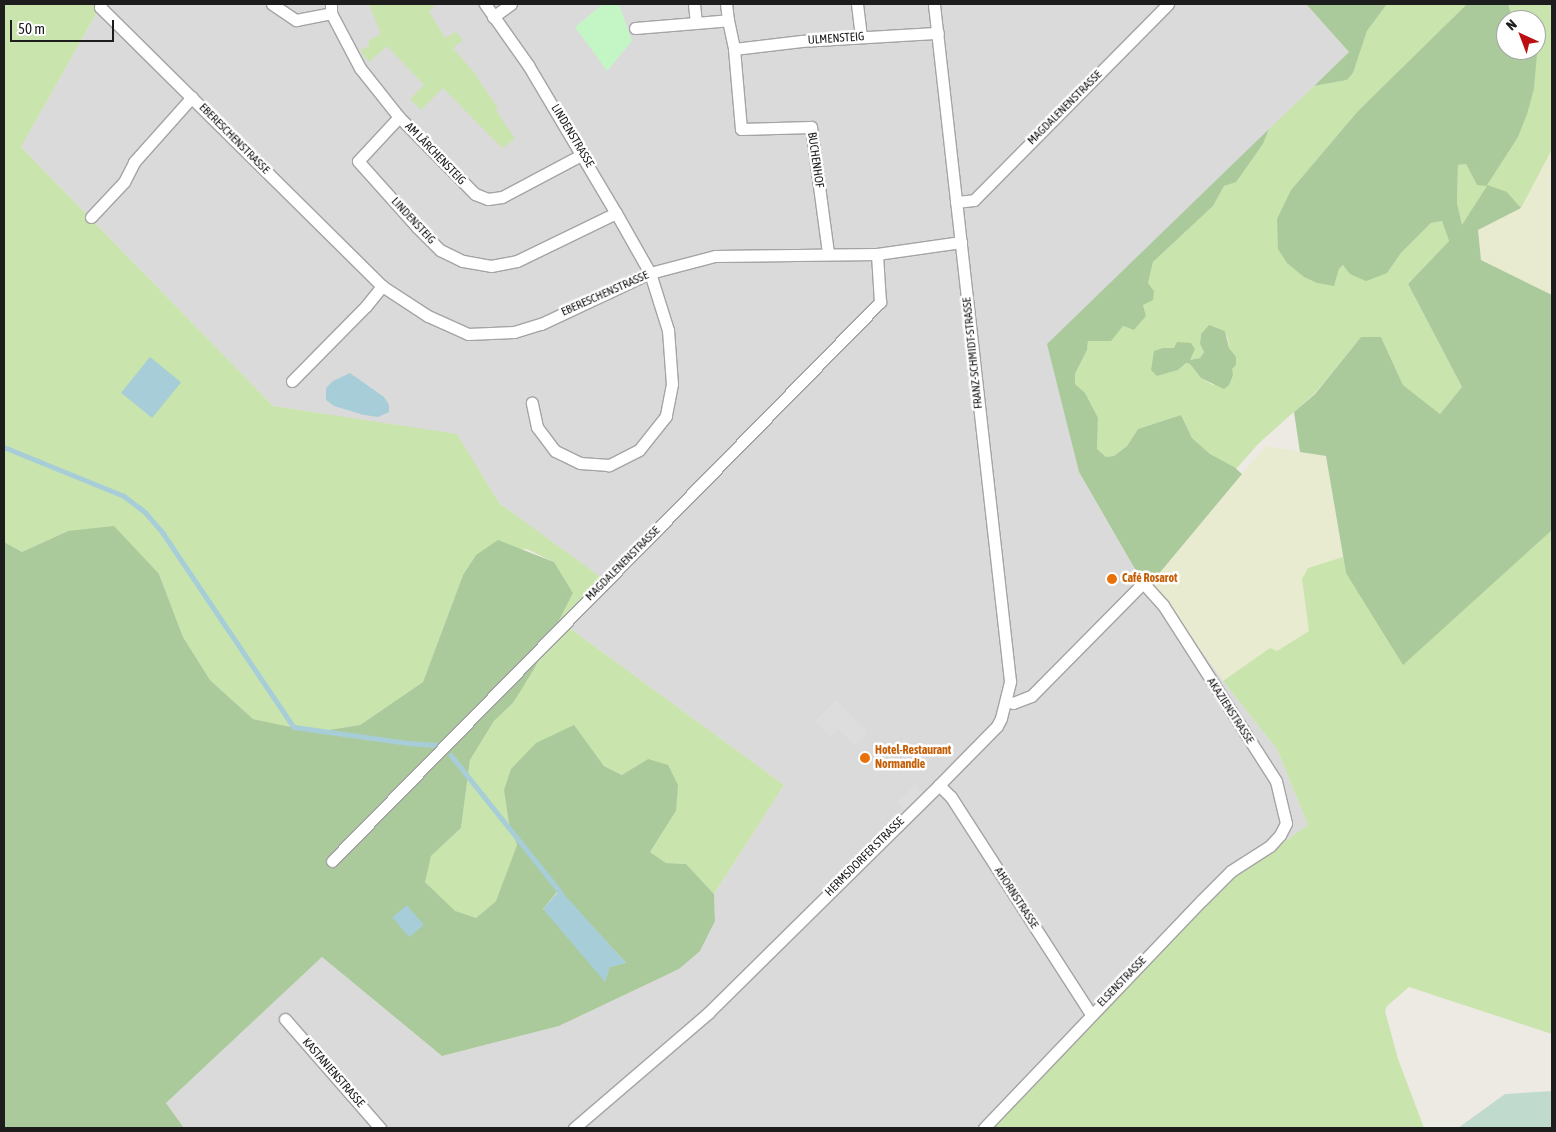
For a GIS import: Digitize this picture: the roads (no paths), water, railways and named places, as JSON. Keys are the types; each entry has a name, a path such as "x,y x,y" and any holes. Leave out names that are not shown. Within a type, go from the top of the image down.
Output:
{"street":[{"name":"AM LÄRCHENSTEIG","path":"272,4 296,20 331,8 360,68 399,117 475,194 488,199 502,197 583,154"},
{"name":"LINDENSTRASSE","path":"484,4 528,65 583,154 650,273 668,330 672,384 666,416 639,450 608,464 580,463 555,451 537,427 532,403"},
{"path":"494,17 511,4"},
{"path":"694,4 696,23"},
{"path":"726,4 734,49"},
{"path":"857,4 861,36"},
{"name":"FRANZ-SCHMIDT-STRASSE","path":"934,4 1010,681 1006,701"},
{"name":"MAGDALENENSTRASSE","path":"956,202 974,200 1168,4"},
{"name":"EBERESCHENSTRASSE","path":"100,5 382,286 428,316 468,334 514,332 541,324 650,273 715,256 828,253 877,254 961,242"},
{"path":"635,28 728,20"},
{"name":"ULMENSTEIG","path":"734,49 861,36 938,33"},
{"name":"BUCHENHOF","path":"734,49 741,129 811,127 828,253"},
{"name":"EBERESCHENSTRASSE","path":"91,217 124,182 134,162 192,97"},
{"name":"LINDENSTEIG","path":"399,117 358,161 440,250 463,261 491,266 517,262 616,213"},
{"name":"MAGDALENENSTRASSE","path":"332,861 880,302 877,254"},
{"path":"292,381 366,306 382,286"},
{"name":"AKAZIENSTRASSE","path":"1006,701 1013,703 1032,696 1143,583 1162,605 1276,781 1286,823 1280,835 1270,846"},
{"name":"HERMSDORFER STRASSE","path":"574,1128 708,1013 939,785 997,726 1006,701"},
{"name":"AHORNSTRASSE","path":"939,785 951,797 1091,1014"},
{"name":"ELSENSTRASSE","path":"984,1128 1091,1014 1231,871 1270,846"},
{"name":"KASTANIENSTRASSE","path":"285,1019 380,1128"}],"water":[{"path":"150,357 181,382 152,418 121,393"},
{"path":"350,373 384,397 389,405 389,412 378,417 364,415 334,406 326,400 326,388 333,381"},
{"path":"560,890 626,963 610,967 605,982 543,909"},
{"path":"407,905 424,925 409,937 392,917"}],"waterway":[{"path":"4,447 124,496 145,512 163,533 294,727 408,743 439,745"},
{"path":"451,755 561,893"}],"place":[{"name":"Café Rosarot","path":"1112,579"},
{"name":"Hotel-Restaurant Normandie","path":"865,758"}]}
